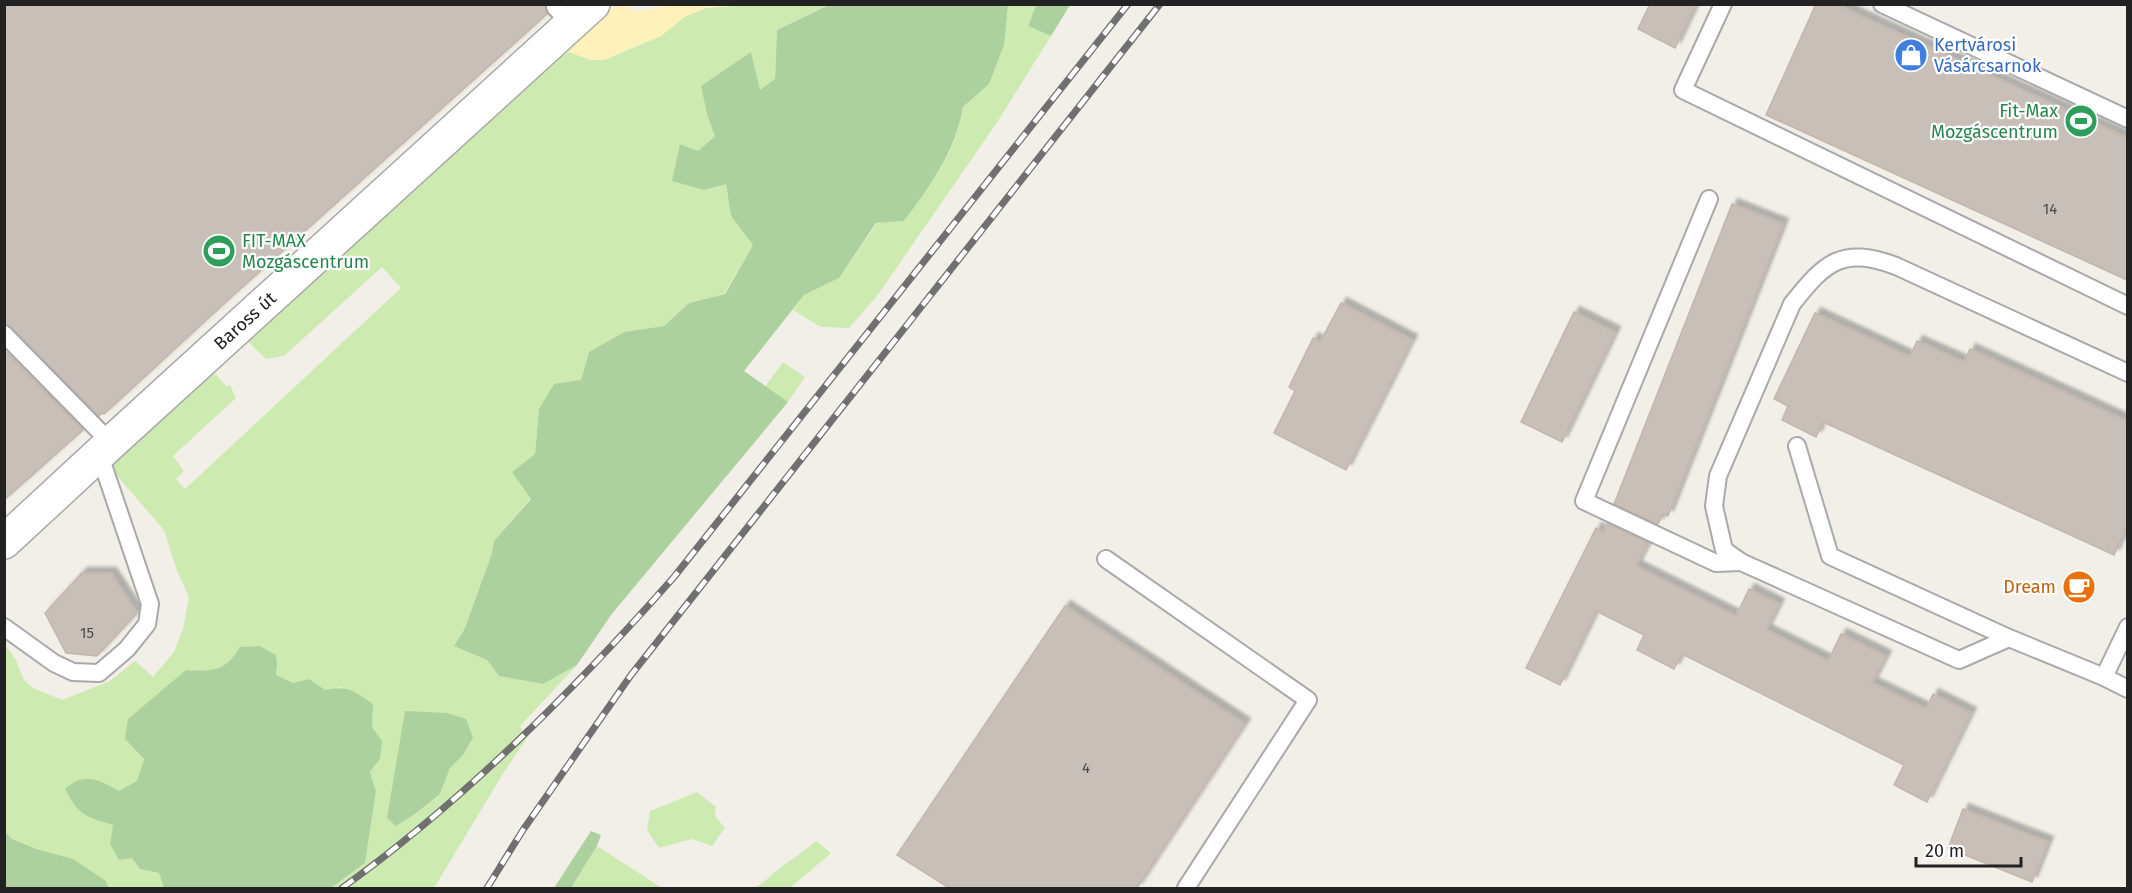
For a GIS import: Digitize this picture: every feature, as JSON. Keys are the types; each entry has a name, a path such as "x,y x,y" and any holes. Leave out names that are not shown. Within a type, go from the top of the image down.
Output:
{"street":[{"name":"Baross út","path":"4,542 573,12"}],"lane":[{"path":"1723,4 1683,90 2127,306"},
{"path":"1882,4 2127,119"},
{"path":"1709,199 1584,501 1716,563 1741,562"},
{"path":"2009,638 1959,660 1741,562 1724,550 1714,507 1718,476 1792,304 1810,280 1840,259 1874,258 1896,266 2127,373"},
{"path":"4,334 105,448 150,604 147,624 127,649 99,673 72,672 63,668 4,627"},
{"path":"1797,446 1830,556 2127,689"},
{"path":"1106,559 1308,700 1185,888"},
{"path":"2104,677 2127,627"}],"green space":[{"path":"746,4 829,5 777,30 775,79 760,91 751,52 708,118 715,136 698,151 680,144 704,190 726,184 731,216 753,245 724,294 689,303 664,326 624,332 589,352 581,380 539,409 531,498 494,541 491,556 464,630 454,646 487,660 499,676 542,684 577,665 520,726 527,738 434,888 331,888 365,863 376,791 370,772 380,759 372,727 373,704 340,687 325,691 309,679 293,683 276,675 277,665 231,663 210,671 186,670 126,739 144,759 138,781 119,791 110,844 132,858 140,869 159,873 164,888 109,888 106,881 12,839 4,832 4,643 16,660 24,680 33,688 62,700 110,681 135,661 153,677 174,652 183,629 189,597 177,571 164,530 112,470 113,460 212,370 227,387 230,385 236,398 173,456 184,471 176,479 185,489 401,288 382,267 284,356 266,359 246,340 548,65 569,52 591,60 604,60 661,36 684,17 706,8","holes":["473,738 463,755 450,768 440,794 415,814 396,825"]},
{"path":"829,5 1008,5 1004,45 989,84 963,107 960,123 941,167 904,221 876,223 839,278 804,295 744,371 788,402 611,615 577,665 543,684 499,676 487,660 454,646 464,630 491,556 494,541 531,499 512,472 535,454 539,409 554,384 581,380 589,352 624,332 664,326 689,303 725,294 753,245 731,216 726,184 704,190 672,181 680,144 698,151 715,136 708,118 701,86 751,52 760,90 775,79 777,30"},
{"path":"1008,5 1036,5 1028,26 1051,36 996,124 877,296 849,328 821,327 793,310 804,295 839,278 877,223 904,221 923,195 949,153 963,107 989,84"},
{"path":"1036,5 1070,5 1051,36 1028,26"},
{"path":"783,362 805,377 788,402 765,387"},
{"path":"260,646 276,655 276,675 293,683 309,679 325,690 340,688 350,690 373,704 372,727 382,741 380,759 370,772 376,791 365,863 331,888 164,888 159,873 140,869 132,858 119,860 110,844 113,825 84,814 74,804 65,789 79,780 92,779 119,791 137,781 144,759 125,739 128,719 186,670 218,668 224,666 240,647"},
{"path":"405,711 447,713 466,719 473,738 463,755 450,768 440,794 396,826 387,818"},
{"path":"697,792 716,807 715,816 725,828 712,846 692,839 659,848 647,830 650,811"},
{"path":"591,831 601,835 597,846 571,888 554,888"},
{"path":"5,832 12,839 36,849 73,859 106,881 109,888 5,888"},
{"path":"816,841 831,853 790,888 755,888 781,867"},
{"path":"597,846 662,888 571,888"}],"sand":[{"path":"616,5 626,5 636,12 671,5 746,5 706,8 684,17 661,36 603,60 591,60 569,52 548,65"}],"building":[{"path":"4,4 545,4 547,14 104,414 99,416 11,327 4,324"},
{"path":"1650,4 1696,4 1675,48 1638,29"},
{"path":"1816,4 1835,4 2127,138 2127,280 1766,115"},
{"path":"1732,204 1783,224 1668,516 1663,514 1658,524 1614,504"},
{"path":"1341,303 1412,340 1346,470 1274,433 1295,391 1289,387 1313,338 1320,342"},
{"path":"1574,312 1615,332 1562,442 1521,422"},
{"path":"1815,313 1910,357 1917,341 1964,362 1970,349 2127,421 2127,526 2114,555 1823,422 1816,437 1782,420 1788,406 1774,399"},
{"path":"4,350 83,430 4,500"},
{"path":"1607,523 1648,543 1636,566 1736,616 1749,589 1779,604 1766,630 1828,661 1841,634 1886,656 1872,683 1926,709 1933,694 1971,713 1927,802 1894,785 1904,765 1682,654 1674,669 1637,650 1644,635 1596,611 1560,685 1526,668 1596,528 1603,532"},
{"path":"82,573 111,573 137,613 97,656 66,653 45,613"},
{"path":"1065,606 1245,724 1137,888 949,888 897,855"},
{"path":"1963,809 2048,842 2032,882 1948,848"}],"railway":[{"path":"342,888 432,818 517,742 597,661 674,577 1128,4"},
{"path":"487,888 523,830 631,675 1160,4"}],"place":[{"name":"Kertvárosi Vásárcsarnok","path":"1911,55"},
{"name":"Fit-Max Mozgáscentrum","path":"2081,121"},
{"name":"FIT-MAX Mozgáscentrum","path":"219,251"},
{"name":"Dream","path":"2079,587"}]}
